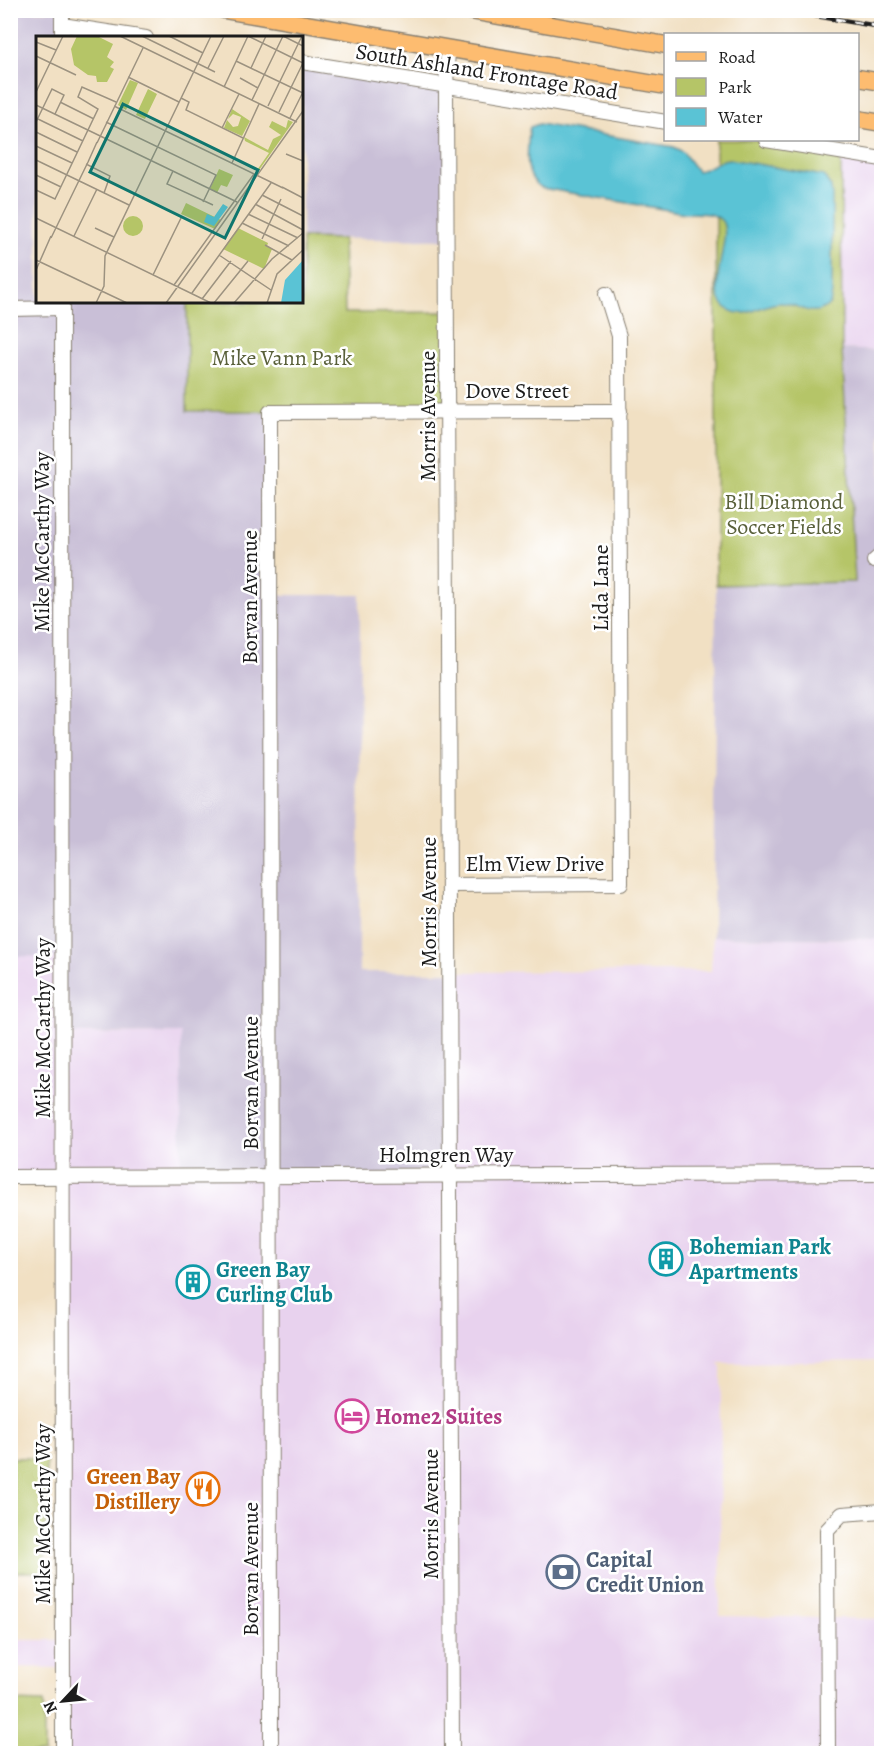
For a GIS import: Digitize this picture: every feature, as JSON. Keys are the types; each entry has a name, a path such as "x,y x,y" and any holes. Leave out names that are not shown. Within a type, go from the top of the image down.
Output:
{"main road":[{"path":"224,10 664,86"},
{"path":"465,10 664,45"},
{"path":"859,78 882,82"},
{"path":"859,119 882,123"}],"street":[{"path":"62,24 134,36"},
{"name":"Morris Avenue","path":"448,50 446,85 452,1754"},
{"name":"South Ashland Frontage Road","path":"303,62 664,122"},
{"path":"771,141 882,159"},
{"name":"Lida Lane","path":"606,294 619,336 621,884"},
{"path":"10,309 62,305"},
{"name":"Mike McCarthy Way","path":"62,305 63,1754"},
{"name":"Dove Street","path":"270,412 620,411"},
{"name":"Borvan Avenue","path":"270,412 271,1754"},
{"name":"Elm View Drive","path":"449,885 621,884"},
{"name":"Holmgren Way","path":"10,1177 882,1174"},
{"path":"828,1754 827,1530 842,1514 882,1511"}],"shaded area":[{"path":"11,11 62,11 62,25 139,36 36,36 36,303 187,303 187,411 270,412 270,595 360,595 359,972 449,972 450,1175 181,1176 181,1033 63,1034 62,957 11,956"},
{"path":"303,62 446,85 447,240 303,238"},
{"path":"841,152 881,159 881,351 842,349"},
{"path":"842,349 881,351 881,939 713,937 716,585 855,582"},
{"path":"713,937 881,939 881,1361 719,1363 721,1368 720,1616 881,1619 881,1753 63,1753 63,1668 11,1667 10,1640 63,1640 63,1177 11,1177 11,956 63,956 63,1034 181,1033 449,972 711,971"}],"green space":[{"name":"Bill Diamond Soccer Fields","path":"716,141 772,141 841,152 842,349 855,582 716,585"},
{"name":"Mike Vann Park","path":"303,238 343,239 345,313 447,312 448,412 187,411 187,303 303,303"},
{"path":"11,1458 46,1458 45,1572 11,1572"},
{"path":"11,1701 44,1702 44,1753 11,1753"}],"water":[{"path":"539,124 674,147 683,152 697,171 729,159 824,176 831,187 832,196 830,304 817,311 776,303 746,313 734,312 723,305 718,294 724,238 724,226 720,219 708,214 685,213 542,188 531,177 528,162 530,127"}],"railway":[{"path":"782,10 882,27"}],"place":[{"name":"Bohemian Park Apartments","path":"666,1259"},
{"name":"Green Bay Curling Club","path":"193,1282"},
{"name":"Home2 Suites","path":"352,1416"},
{"name":"Green Bay Distillery","path":"203,1489"},
{"name":"Capital Credit Union","path":"563,1572"}]}
